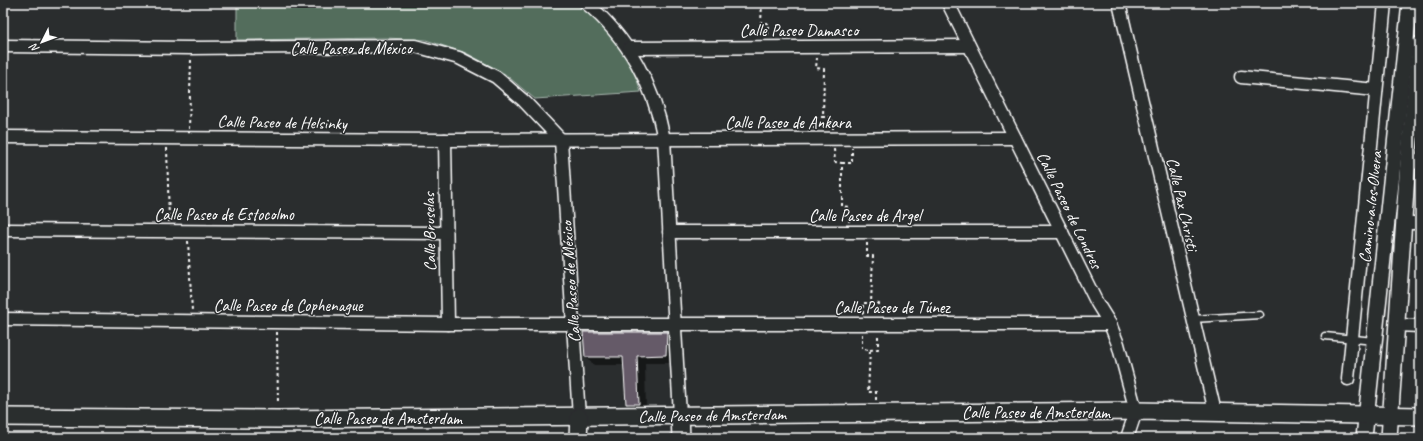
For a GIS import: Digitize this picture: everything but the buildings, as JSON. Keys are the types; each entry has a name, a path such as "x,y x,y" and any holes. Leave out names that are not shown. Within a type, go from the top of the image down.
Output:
{"main road":[{"name":"Calle Paseo de Amsterdam","path":"3,417 278,419 1136,411 1420,416"},
{"path":"680,415 681,438"},
{"name":"Calle Paseo de México","path":"578,438 579,417"}],"street":[{"path":"586,3 599,13 629,48 649,87 660,121 664,139 680,415"},
{"name":"Calle Paseo de Londres","path":"948,3 1097,303 1110,324 1118,344 1136,411"},
{"name":"Calle Pax Christi","path":"1119,3 1215,412"},
{"path":"1348,379 1385,3"},
{"name":"Camino a los Olvera","path":"1364,438 1410,3"},
{"name":"Camino a los Olvera","path":"1390,438 1407,167 1420,44"},
{"name":"Calle Paseo de México","path":"3,46 191,48 414,46 459,58 496,77 524,101 561,140 579,417"},
{"name":"Calle Paseo Damasco","path":"629,48 969,46"},
{"path":"1241,77 1376,90"},
{"name":"Calle Paseo de Helsinky","path":"3,137 561,140"},
{"name":"Calle Paseo de Ankara","path":"561,140 1015,138"},
{"name":"Calle Bruselas","path":"444,140 448,324"},
{"path":"1407,167 1420,159"},
{"path":"1403,223 1420,223"},
{"name":"Calle Paseo de Estocolmo","path":"3,230 446,233"},
{"name":"Calle Paseo de Argel","path":"669,232 1062,232"},
{"name":"Calle Paseo de Cophenague","path":"3,319 448,324 573,323"},
{"name":"Calle Paseo de Túnez","path":"573,323 675,325 1110,324"},
{"path":"1397,325 1420,326"},
{"path":"1127,438 1136,411"}],"lane":[{"path":"1193,319 1260,315"},
{"path":"1325,336 1352,340 1375,341"}],"path":[{"path":"762,3 761,23 768,23 768,47"},
{"path":"817,47 816,68 824,69 823,117"},
{"path":"189,138 191,48"},
{"path":"814,138 815,117 832,117 835,162 842,163 852,163 852,138"},
{"path":"166,138 169,231"},
{"path":"842,163 842,206 849,207 849,232"},
{"path":"188,231 192,322"},
{"path":"868,232 867,256 873,256 871,303"},
{"path":"863,303 871,303 879,304 878,349 870,350 862,349 862,324 863,303"},
{"path":"277,322 278,419"},
{"path":"870,350 868,392 876,392 876,413"}],"green space":[{"path":"237,3 580,3 600,23 630,60 641,92 535,99 505,74 468,54 426,40 386,38 237,40"}]}
